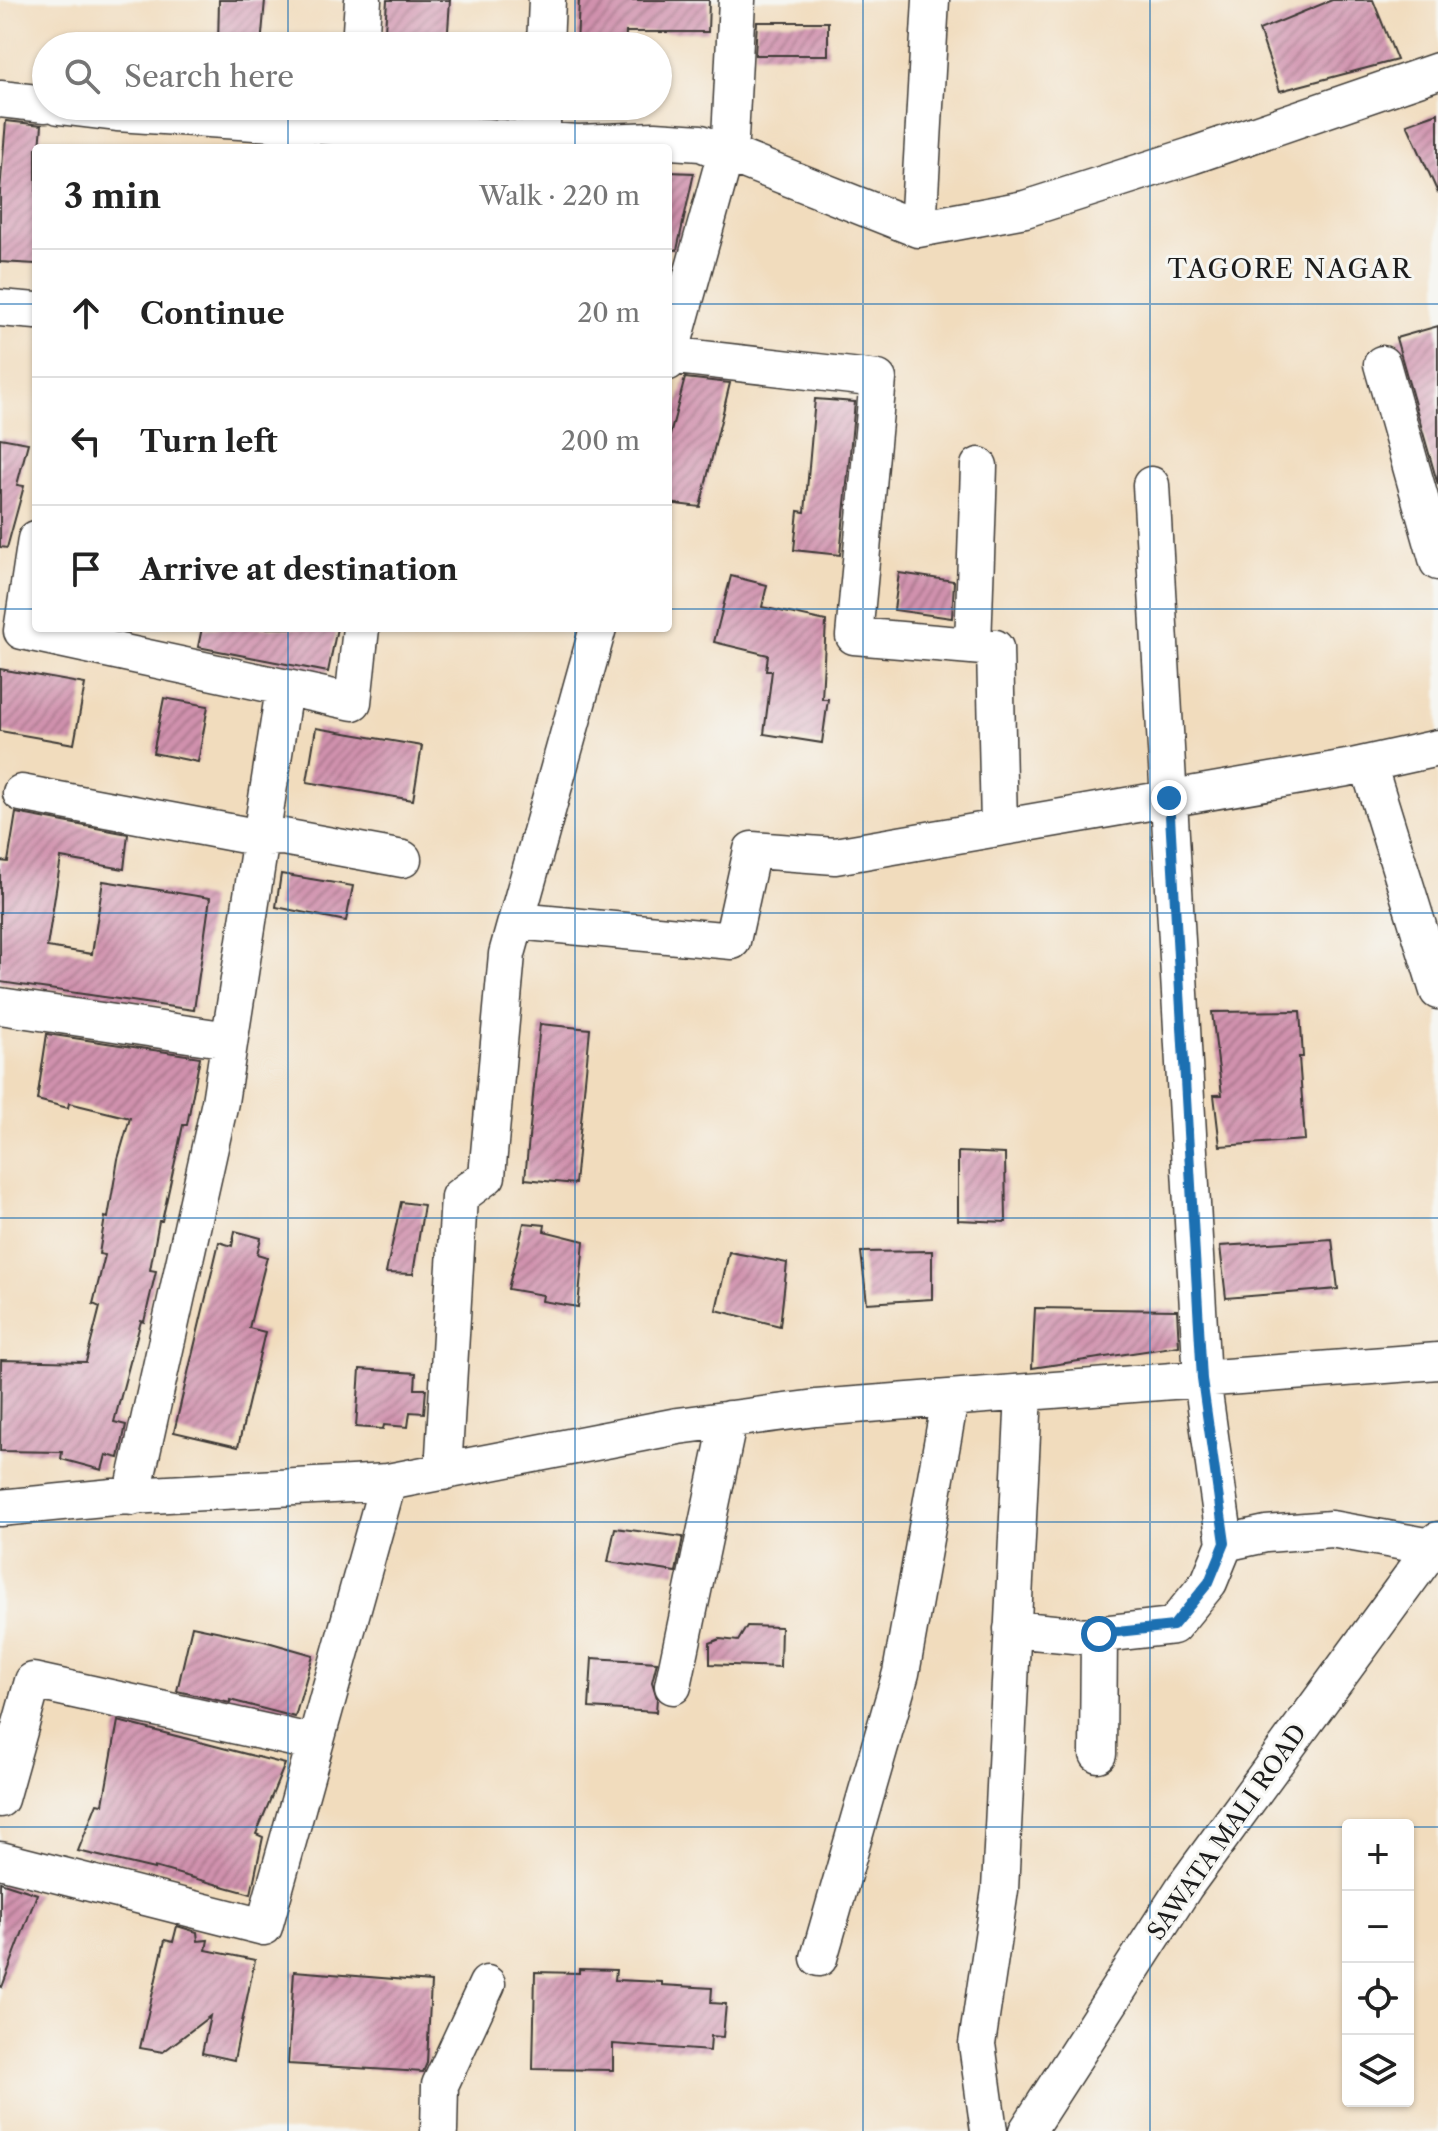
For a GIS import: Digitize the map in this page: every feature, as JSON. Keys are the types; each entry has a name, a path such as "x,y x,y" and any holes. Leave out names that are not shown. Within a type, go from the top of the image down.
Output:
{"street":[{"path":"361,32 363,0"},
{"path":"546,32 547,0"},
{"path":"672,347 728,151 737,0"},
{"path":"918,229 931,0"},
{"path":"448,120 542,123 701,143 728,151 789,179 918,229 1025,209 1438,71"},
{"path":"0,99 32,102"},
{"path":"0,308 32,311"},
{"path":"672,358 878,379 854,636 995,648 999,826"},
{"path":"1382,364 1438,562"},
{"path":"973,646 979,466"},
{"path":"1012,1629 1084,1636 1173,1626 1209,1582 1225,1543 1202,1379 1151,485"},
{"path":"32,565 22,631 284,689 353,702 361,632"},
{"path":"443,1472 459,1197 487,1176 507,954 597,632"},
{"path":"132,1497 220,1102 284,689"},
{"path":"517,921 732,941 752,850 835,856 1368,764 1438,748"},
{"path":"1368,764 1438,991"},
{"path":"21,793 261,838 283,837 403,859"},
{"path":"0,1006 229,1040"},
{"path":"0,1508 388,1482 678,1426 816,1408 1438,1361"},
{"path":"989,2131 977,2044 1000,1890 1024,1393"},
{"path":"819,1958 901,1673 950,1399"},
{"path":"673,1686 729,1419"},
{"path":"0,1860 264,1927 388,1482"},
{"path":"1225,1543 1266,1534 1331,1529 1435,1544"},
{"name":"SAWATA MALI ROAD","path":"1027,2131 1185,1886 1435,1544"},
{"path":"1098,1754 1099,1634"},
{"path":"0,1799 33,1681 315,1743"},
{"path":"439,2131 440,2085 487,1984"}],"building":[{"path":"219,0 265,0 262,32 218,32"},
{"path":"387,0 450,0 448,32 385,32"},
{"path":"579,0 709,0 708,32 578,32"},
{"path":"1332,0 1373,0 1397,60 1280,91 1259,30"},
{"path":"757,22 828,22 828,55 755,55"},
{"path":"1438,113 1438,193 1407,124"},
{"path":"6,121 42,125 40,144 32,144 32,264 0,262 0,191"},
{"path":"672,172 694,173 677,250 672,249"},
{"path":"1438,326 1438,485 1396,338"},
{"path":"685,378 730,383 700,507 672,504 672,428"},
{"path":"815,399 855,402 840,555 794,550 798,511 805,512"},
{"path":"0,438 28,443 17,485 24,486 7,548 0,547"},
{"path":"899,573 954,581 952,618 894,610"},
{"path":"731,576 767,585 762,607 826,621 822,699 828,699 822,743 764,734 772,671 766,671 768,655 714,642"},
{"path":"201,632 336,632 328,672 198,647"},
{"path":"0,669 85,684 74,744 0,731"},
{"path":"164,698 208,706 198,762 153,753"},
{"path":"316,728 422,746 413,800 307,782"},
{"path":"16,813 128,834 124,869 61,858 47,947 92,954 103,881 210,898 194,1010 0,982 0,861 8,862"},
{"path":"281,874 353,886 346,921 276,907"},
{"path":"1300,1011 1303,1057 1299,1057 1305,1140 1220,1146 1214,1095 1222,1095 1212,1012"},
{"path":"540,1024 590,1029 575,1184 525,1179"},
{"path":"47,1034 200,1057 187,1125 183,1125 162,1221 159,1221 150,1270 156,1271 144,1322 141,1321 114,1422 126,1425 119,1458 106,1455 102,1470 61,1459 62,1452 0,1451 1,1360 86,1362 100,1307 93,1304 105,1255 99,1254 105,1217 108,1218 118,1159 130,1118 69,1103 68,1108 37,1100"},
{"path":"958,1152 1005,1154 1006,1222 958,1220"},
{"path":"401,1202 424,1205 413,1274 386,1273"},
{"path":"524,1223 545,1225 544,1231 584,1241 578,1307 542,1301 543,1295 508,1289"},
{"path":"235,1231 261,1238 257,1254 267,1257 249,1328 265,1332 238,1447 174,1432 219,1242 232,1246"},
{"path":"1332,1239 1338,1289 1226,1298 1220,1246"},
{"path":"932,1251 932,1299 867,1303 861,1252"},
{"path":"729,1252 787,1263 780,1326 716,1310"},
{"path":"1035,1308 1177,1310 1179,1346 1032,1368"},
{"path":"360,1369 416,1373 415,1389 426,1389 424,1413 410,1412 408,1427 356,1427"},
{"path":"615,1528 683,1537 676,1572 608,1562"},
{"path":"192,1626 313,1655 295,1717 230,1700 230,1703 177,1691"},
{"path":"747,1626 781,1627 780,1667 710,1664 710,1643 720,1639 738,1641"},
{"path":"592,1658 657,1662 652,1682 657,1698 656,1712 589,1708"},
{"path":"118,1721 285,1764 256,1834 263,1837 251,1894 154,1867 78,1851 97,1803 103,1804"},
{"path":"0,1882 37,1894 2,1987 0,1986"},
{"path":"177,1926 197,1932 198,1941 208,1940 206,1950 255,1960 234,2060 202,2053 210,2016 163,2052 140,2048 165,1940 173,1942"},
{"path":"579,1969 616,1970 615,1980 712,1988 711,2003 726,2004 723,2037 711,2036 710,2051 613,2044 613,2070 533,2069 535,1972 579,1973"},
{"path":"294,1971 431,1982 427,2063 423,2072 288,2064"}],"district":[{"name":"TAGORE NAGAR","path":"1290,269"}],"route":[{"path":"1099,1634 1173,1626 1209,1582 1225,1543 1202,1379 1169,798"}]}
